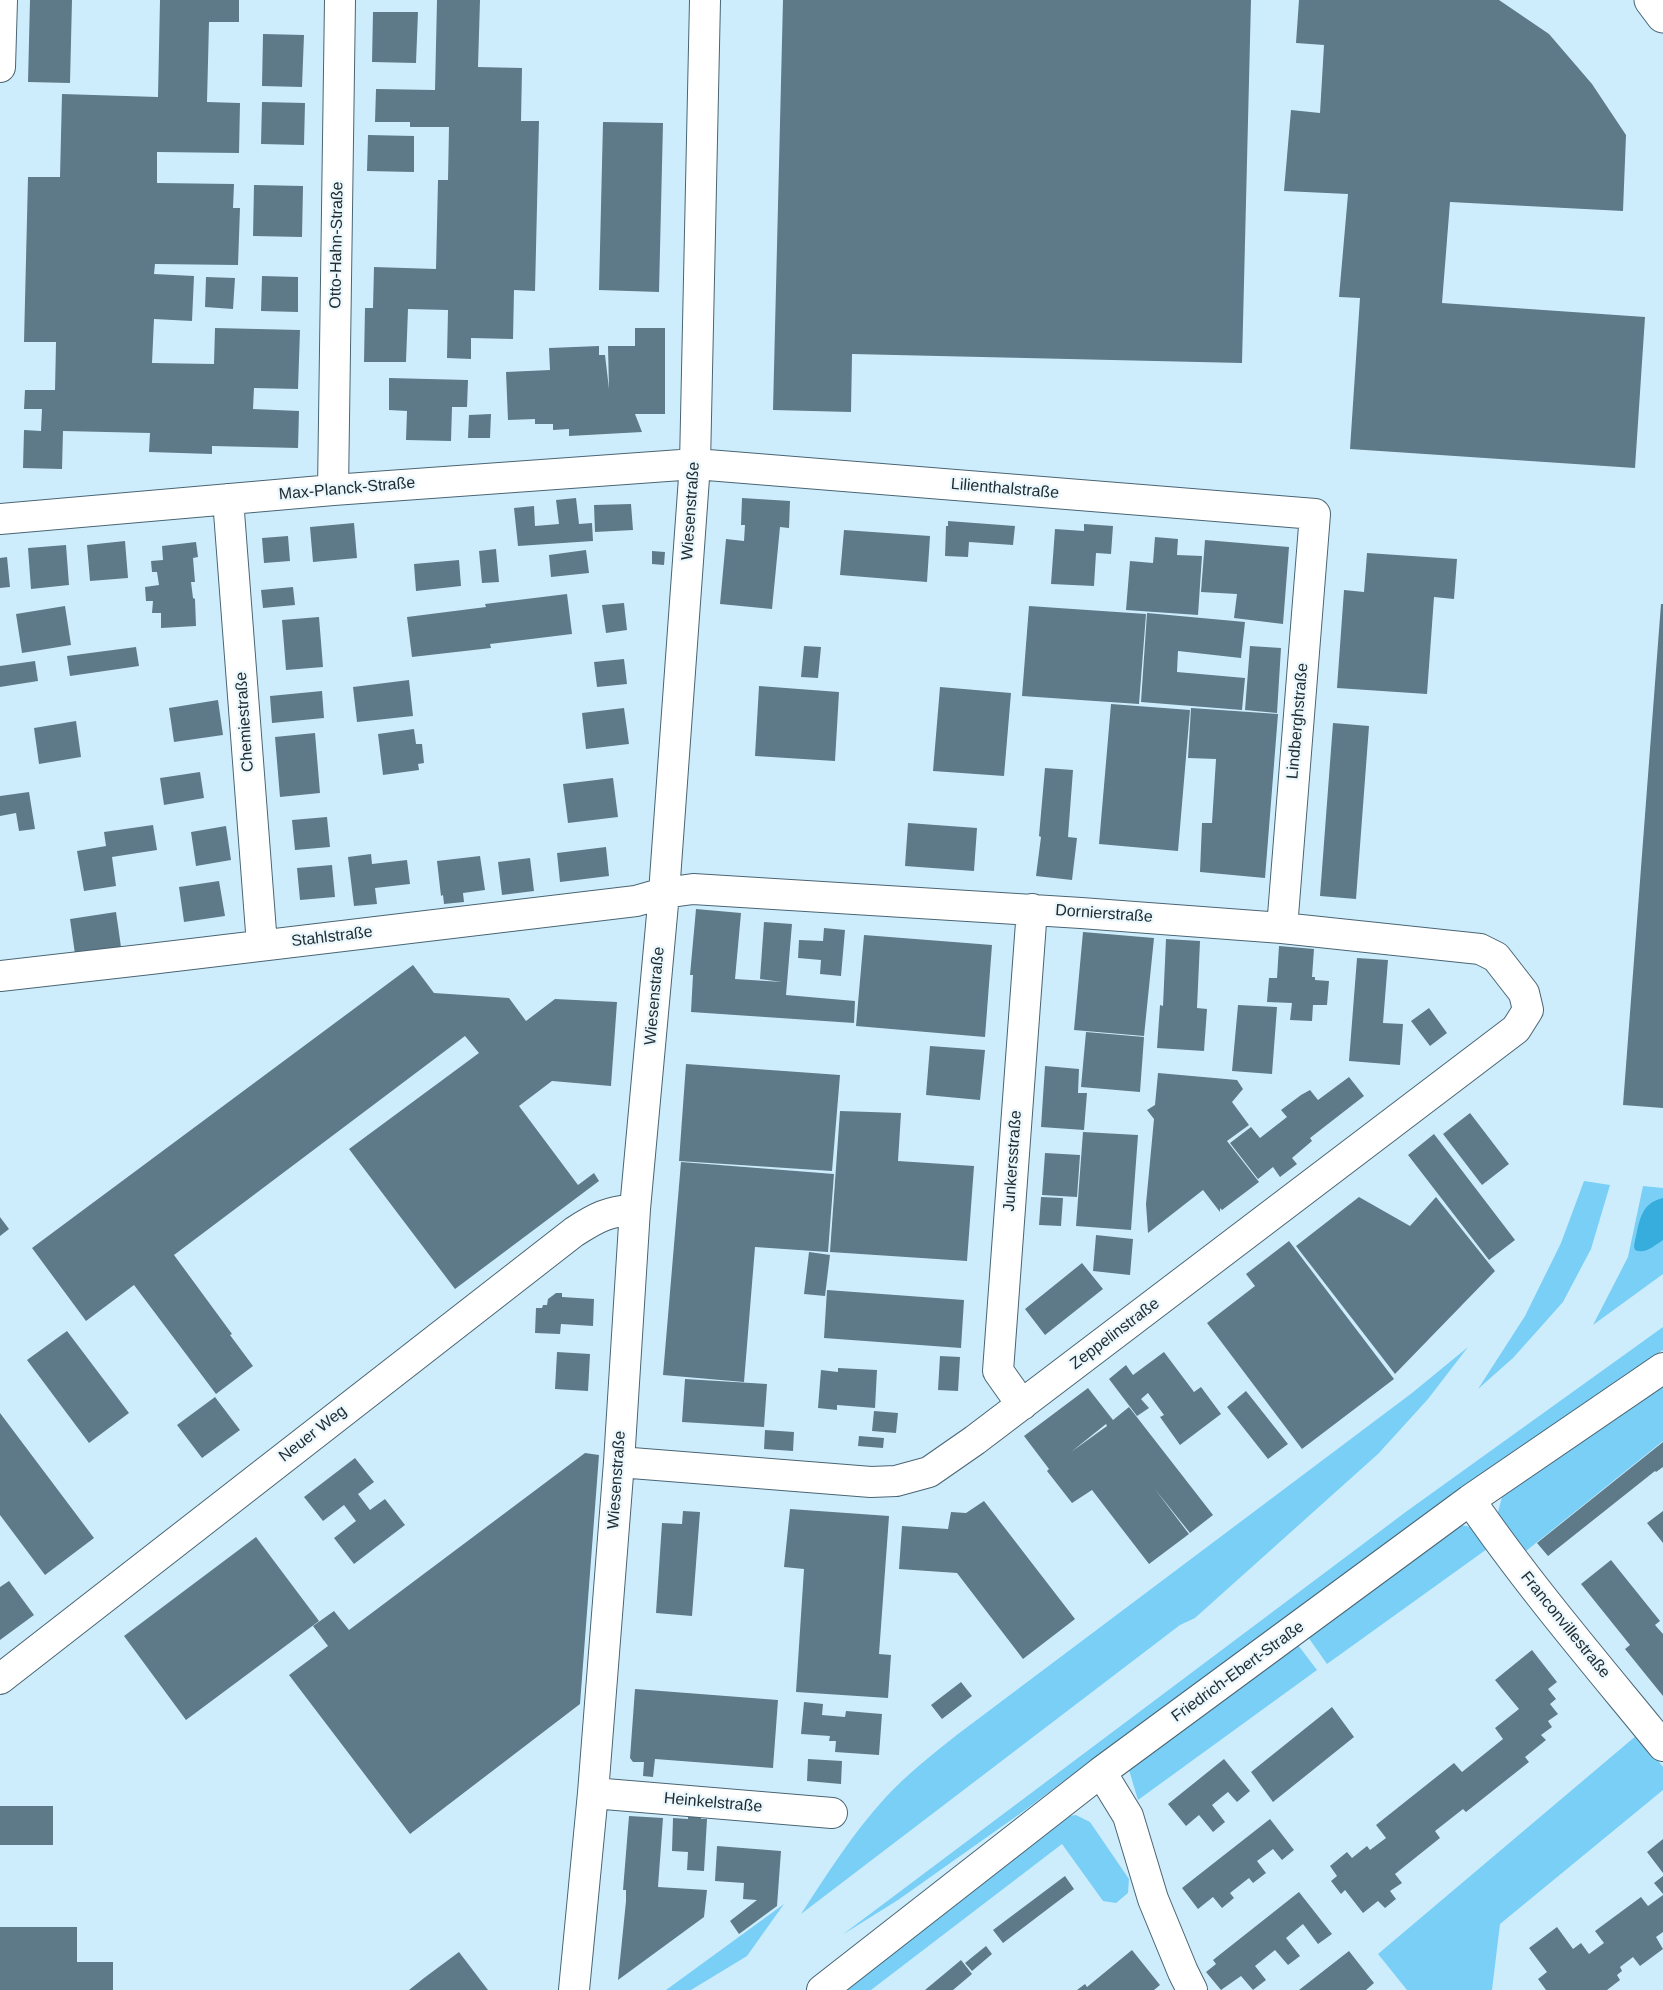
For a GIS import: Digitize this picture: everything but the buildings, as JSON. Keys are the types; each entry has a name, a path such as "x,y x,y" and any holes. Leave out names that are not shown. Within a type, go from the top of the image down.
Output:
{"main road":[{"path":"1651,0 1663,16"}],"street":[{"path":"0,67 2,0"},
{"name":"Otto-Hahn-Straße","path":"333,490 340,0"},
{"name":"Wiesenstraße","path":"574,1990 593,1793 619,1462 635,1209 664,893 695,464 705,0"},
{"name":"Max-Planck-Straße","path":"0,519 333,490 695,464"},
{"name":"Lilienthalstraße","path":"695,464 1315,514"},
{"name":"Chemiestraße","path":"228,499 262,945"},
{"name":"Lindberghstraße","path":"1282,928 1315,514"},
{"name":"Dornierstraße","path":"664,893 693,889 1032,909 1282,928 1480,948 1497,957 1524,993"},
{"name":"Stahlstraße","path":"0,976 636,901 664,893"},
{"name":"Junkersstraße","path":"1022,1405 998,1371 1032,909"},
{"name":"Zeppelinstraße","path":"619,1462 871,1482 896,1481 929,1472 1022,1405 1516,1029 1528,1010 1524,993"},
{"name":"Neuer Weg","path":"0,1679 574,1232 611,1211 635,1209"},
{"name":"Friedrich-Ebert-Straße","path":"822,1990 1101,1772 1470,1500 1663,1368"},
{"name":"Franconvillestraße","path":"1470,1500 1500,1545 1540,1596 1663,1746"},
{"path":"1101,1772 1128,1816 1153,1899 1192,1990"},
{"name":"Heinkelstraße","path":"593,1793 832,1813"}],"shaded area":[{"path":"1584,1181 1610,1185 1591,1249 1563,1302 1513,1358 1478,1389 1525,1316 1561,1243"},
{"path":"1643,1186 1663,1188 1663,1274 1593,1325 1628,1257"},
{"path":"1663,1198 1663,1240 1646,1250 1635,1250 1641,1216 1649,1205"},
{"path":"1663,1327 1663,1350 1609,1386 1028,1808 898,1900 842,1935 1407,1511"},
{"path":"1468,1347 1428,1399 1378,1454 1195,1618 1180,1625 801,1914 873,1811 920,1765 958,1734 1412,1393"},
{"path":"1663,1385 1663,1441 1526,1551 1497,1516 1502,1497"},
{"path":"1460,1525 1472,1527 1487,1549 1327,1664 1308,1637"},
{"path":"1298,1645 1317,1670 1138,1800 1129,1770"},
{"path":"1637,1735 1663,1767 1663,1790 1500,1924 1492,1990 1407,1990 1378,1954"},
{"path":"1076,1815 1090,1822 1129,1879 1128,1893 1116,1903 1103,1901 1062,1844 871,1990 843,1990 1061,1817"},
{"path":"784,1904 747,1956 691,1990 666,1990"}]}
